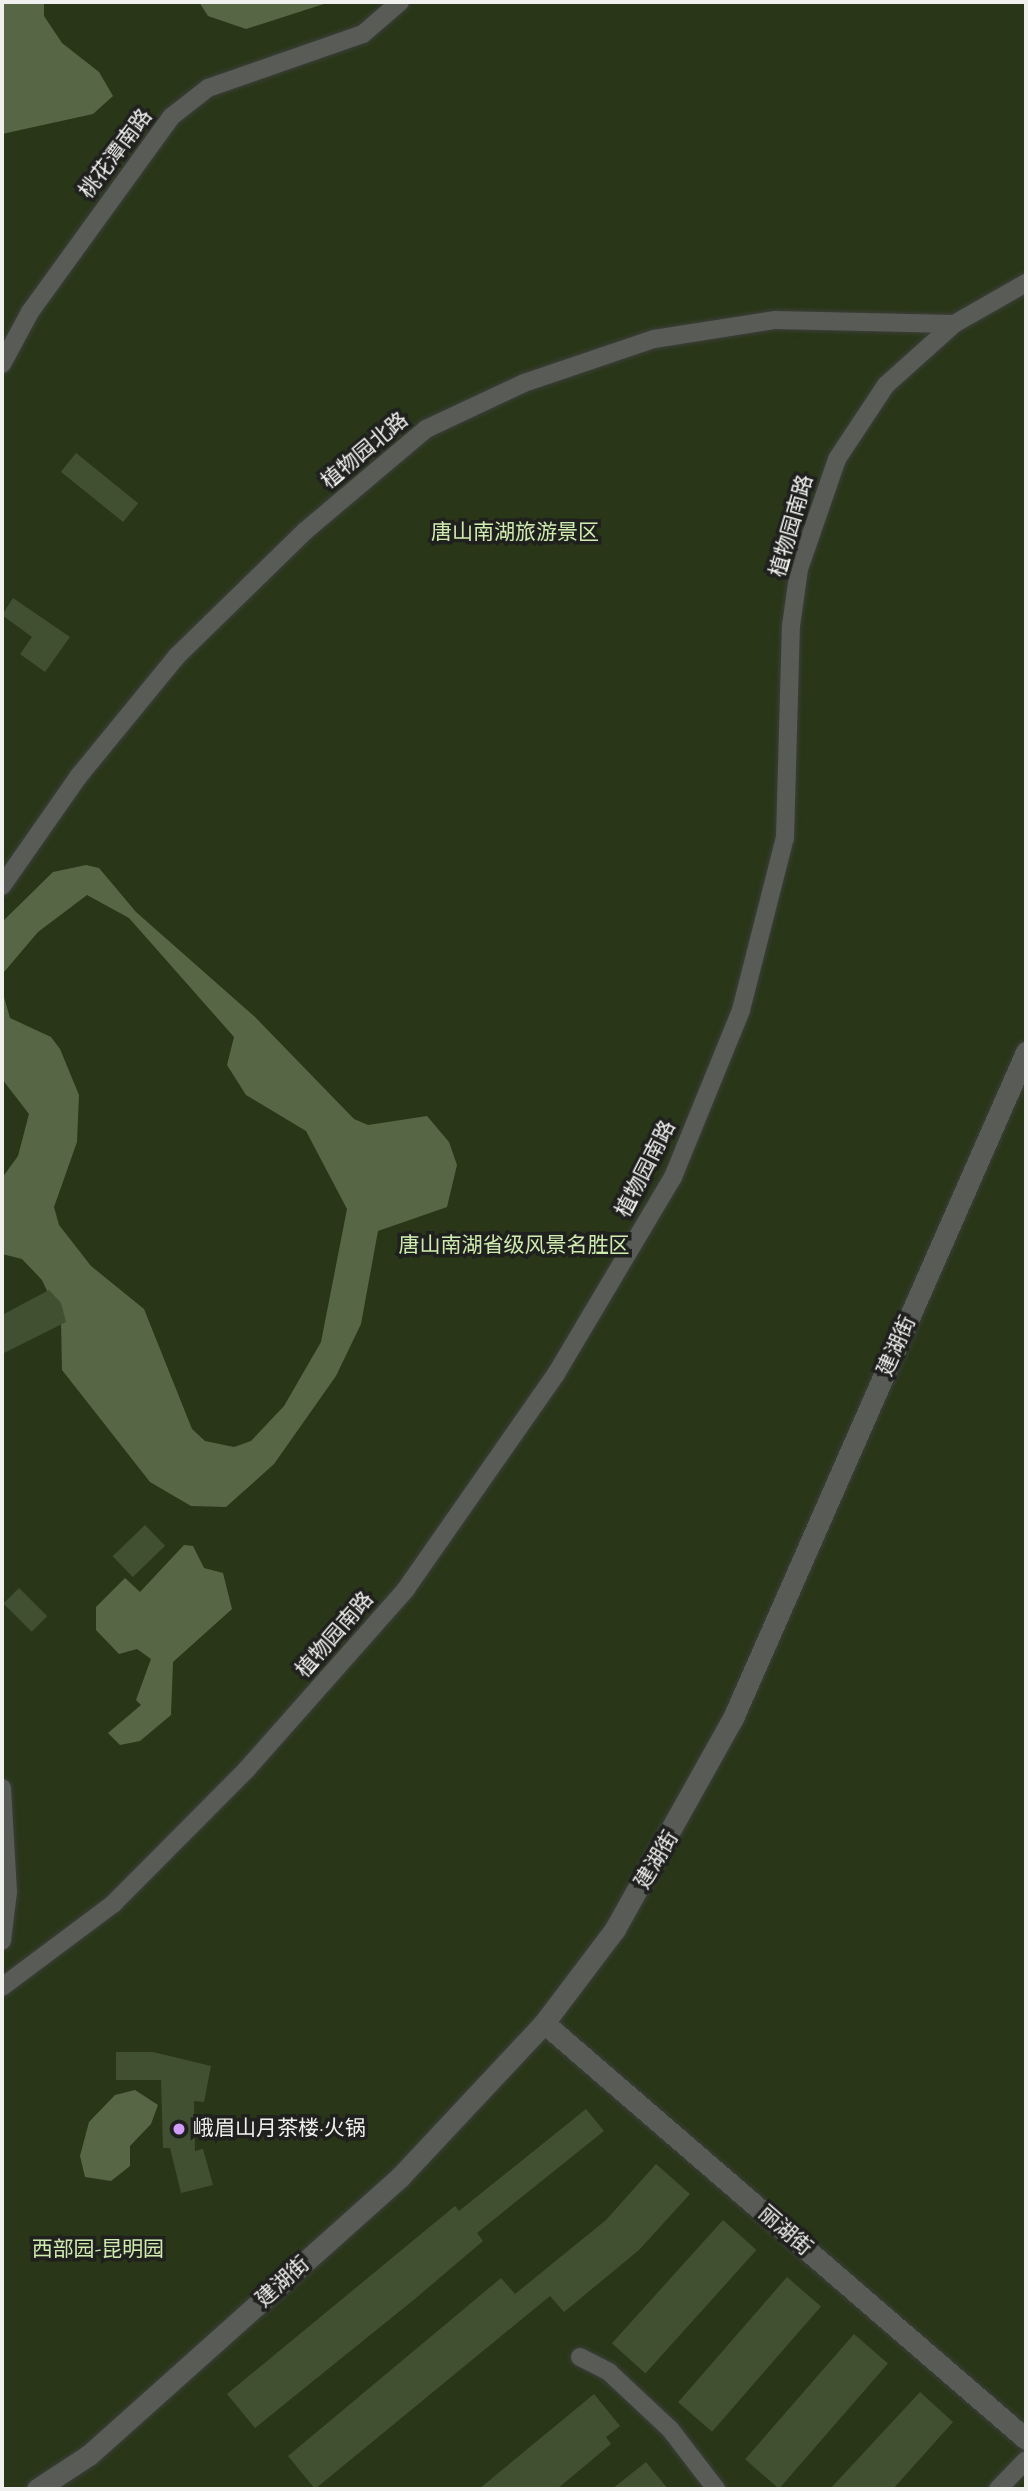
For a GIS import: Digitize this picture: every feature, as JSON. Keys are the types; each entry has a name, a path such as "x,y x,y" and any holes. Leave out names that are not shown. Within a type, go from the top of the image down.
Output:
{"street":[{"name":"桃花潭南路","path":"2,364 30,312 171,117 208,88 363,34 400,2"},
{"name":"植物园南路","path":"2,1987 113,1904 247,1769 406,1589 556,1374 668,1185 741,1010 785,838 791,626 821,499 837,459 886,386 954,324 1026,283"},
{"name":"植物园北路","path":"2,886 78,777 177,656 305,531 426,429 524,383 654,339 776,320 954,324"},
{"name":"建湖街","path":"37,2489 89,2455 400,2177 544,2023 615,1929 733,1718 1026,1052"},
{"path":"2,1788 8,1892 2,1941"},
{"name":"丽湖街","path":"544,2023 1026,2439"},
{"path":"580,2357 609,2372 670,2429 716,2489"},
{"path":"998,2489 1026,2460"}],"green space":[{"name":"唐山南湖旅游景区","path":"2,2 1026,2 1026,2489 2,2489"}],"shaded area":[{"path":"2,2 44,2 44,16 62,43 99,72 113,96 93,114 2,134"},
{"path":"199,2 330,2 246,29 208,16"},
{"path":"86,865 99,868 136,912 255,1017 354,1119 368,1125 427,1116 449,1142 457,1165 447,1207 378,1231 361,1324 336,1376 274,1464 226,1507 191,1506 150,1482 62,1370 61,1321 42,1280 22,1259 2,1254 2,1178 18,1156 29,1114 2,1079 2,990 2,922 53,872","holes":["87,895 129,918 234,1037 227,1065 246,1095 306,1131 347,1209 321,1342 284,1406 251,1441 234,1447 205,1441 192,1429 144,1309 91,1266 59,1225 54,1207 77,1142 79,1095 60,1049 51,1037 10,1018 2,990 4,972 38,932"]},
{"path":"184,1545 193,1546 204,1568 223,1573 232,1609 173,1662 171,1715 140,1741 120,1745 108,1733 141,1705 136,1700 151,1659 137,1649 119,1654 96,1630 96,1607 125,1578 140,1592"},
{"path":"135,2090 158,2105 151,2124 130,2146 130,2166 111,2181 85,2177 80,2156 89,2122 115,2095"}],"building":[{"path":"76,453 138,503 123,522 61,472"},
{"path":"13,598 70,637 45,672 20,654 32,637 2,615"},
{"path":"49,1290 61,1303 66,1322 2,1354 2,1315"},
{"path":"145,1525 165,1546 133,1577 113,1556"},
{"path":"19,1588 47,1616 32,1632 3,1604"},
{"path":"116,2052 153,2052 211,2066 204,2102 194,2101 195,2151 203,2149 213,2185 181,2193 170,2148 163,2148 161,2080 116,2080"},
{"path":"586,2109 604,2131 477,2233 483,2241 255,2428 227,2394 455,2206 459,2211"},
{"path":"656,2164 690,2194 639,2250 564,2312 550,2296 315,2489 288,2456 501,2278 515,2294 606,2220"},
{"path":"723,2220 756,2250 645,2373 612,2343"},
{"path":"787,2277 821,2307 712,2432 678,2402"},
{"path":"854,2334 888,2364 779,2489 745,2459"},
{"path":"920,2392 953,2422 893,2489 830,2489"},
{"path":"594,2394 620,2426 606,2437 611,2444 557,2489 479,2489"},
{"path":"646,2462 668,2489 612,2489"}],"place":[{"name":"峨眉山月茶楼·火锅","path":"179,2129"}],"park label":[{"name":"唐山南湖省级风景名胜区","path":"514,1246"},
{"name":"西部园-昆明园","path":"98,2250"}]}
